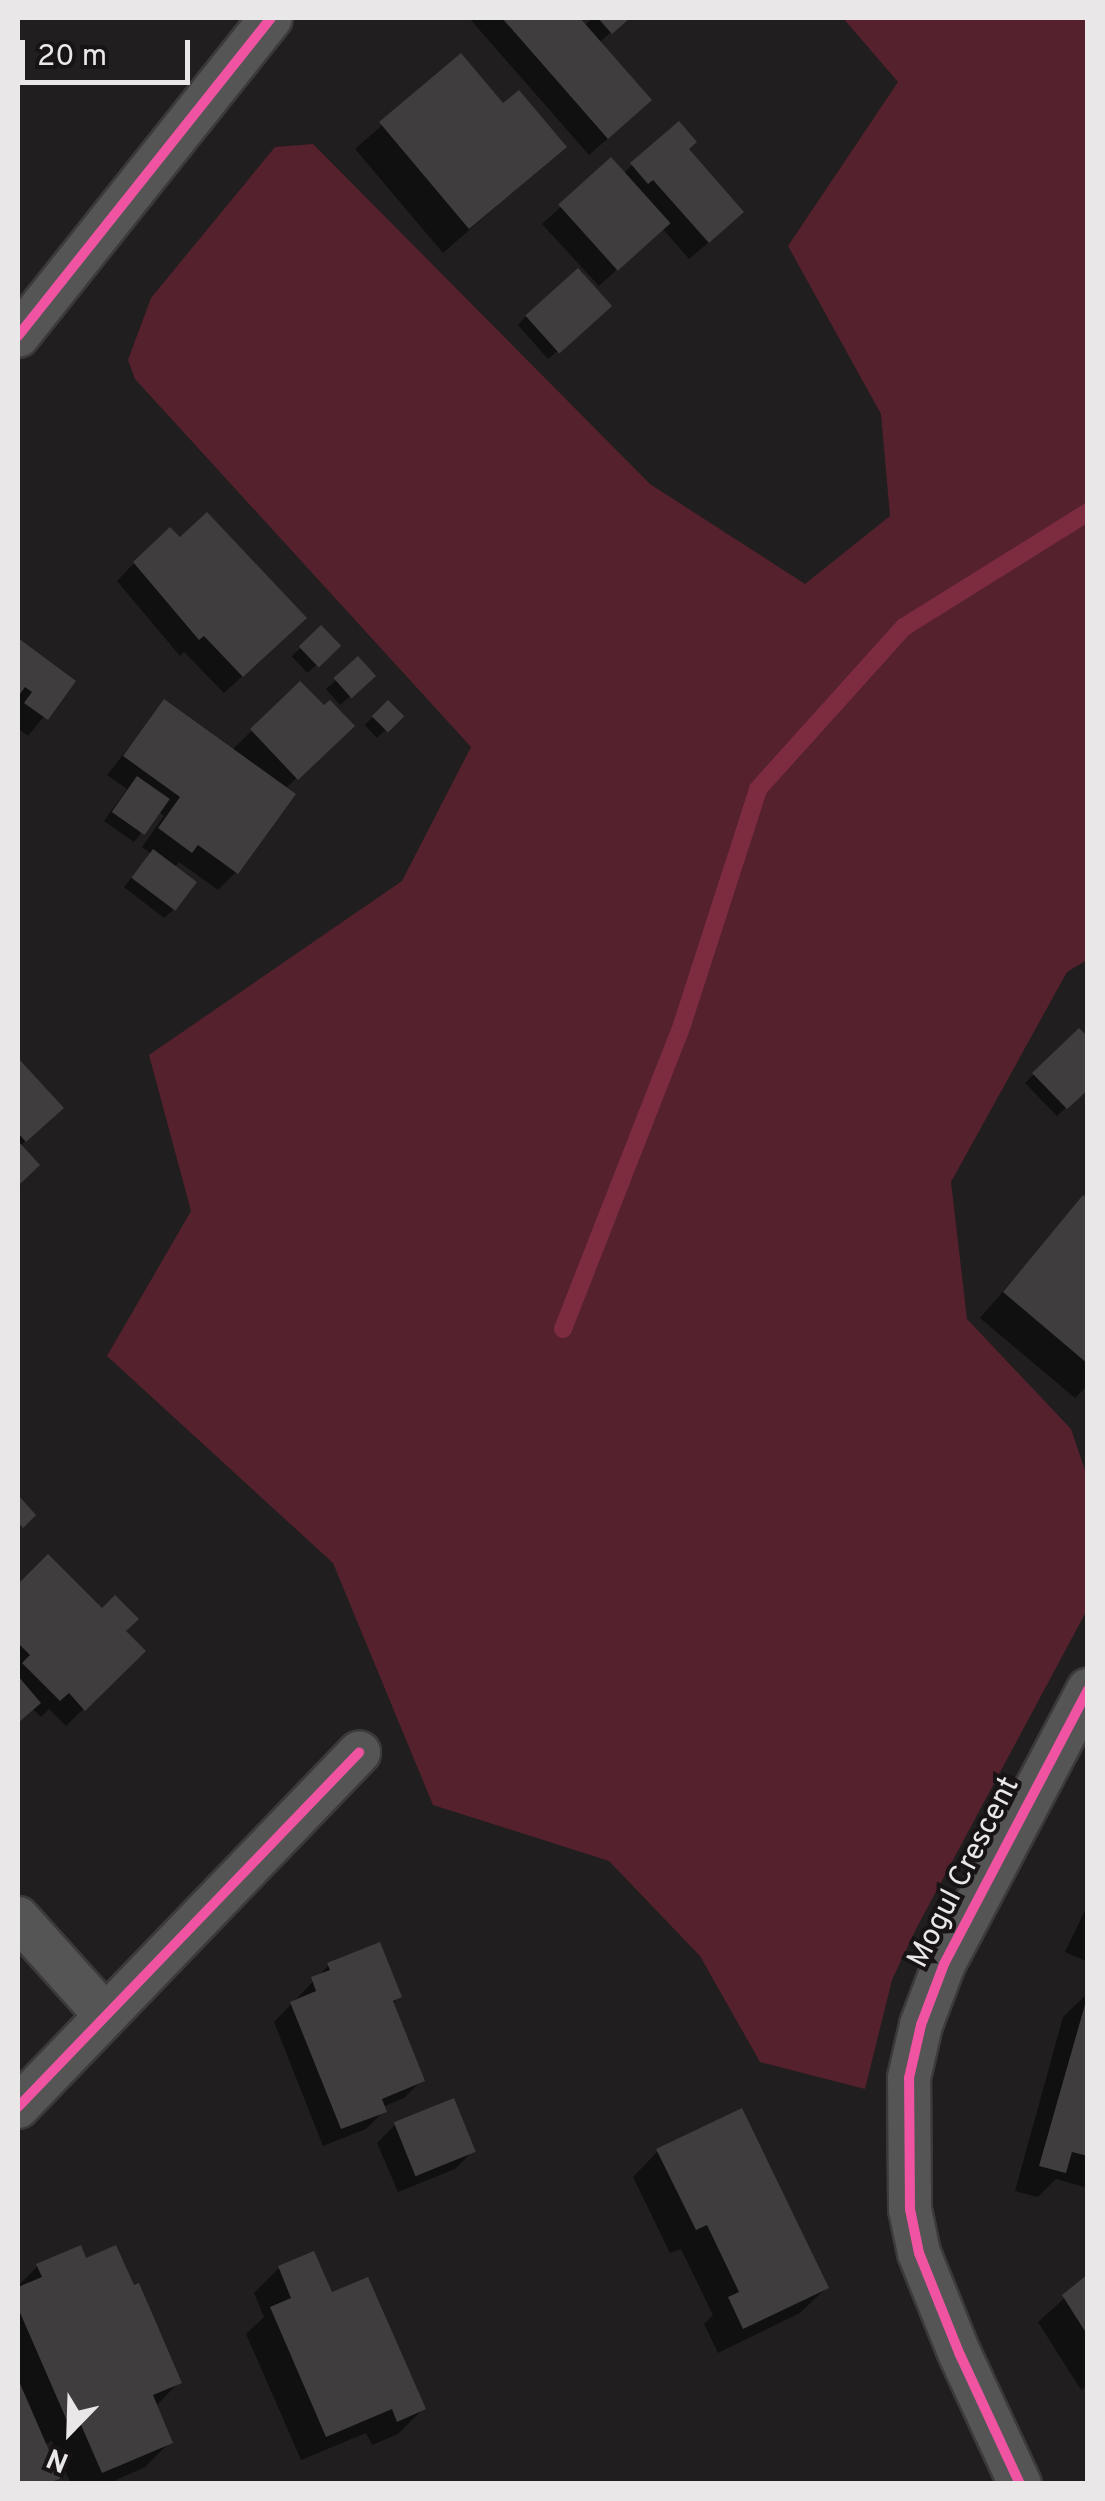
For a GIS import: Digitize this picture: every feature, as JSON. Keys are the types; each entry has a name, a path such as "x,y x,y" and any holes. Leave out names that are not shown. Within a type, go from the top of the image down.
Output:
{"street":[{"path":"18,336 271,18"},
{"name":"Mogul Crescent","path":"1020,2484 960,2355 919,2252 910,2209 909,2078 921,2025 944,1964 1088,1690"},
{"path":"18,2107 359,1753"},
{"path":"18,1918 105,2015"}],"shaded area":[{"path":"843,18 1088,18 1087,960 1067,972 951,1182 967,1319 1071,1429 1087,1476 1087,1610 892,1980 865,2089 760,2062 700,1956 609,1861 433,1805 333,1563 107,1356 191,1211 149,1055 402,881 471,747 135,379 128,360 151,298 275,147 313,144 650,484 805,584 890,516 881,414 788,246 898,82"}],"building":[{"path":"502,18 580,18 652,100 608,139"},
{"path":"598,18 630,18 612,34"},
{"path":"461,53 503,103 519,90 567,147 469,229 379,122"},
{"path":"679,121 697,142 689,149 744,212 709,243 653,180 648,184 630,163"},
{"path":"611,157 671,223 618,271 558,205"},
{"path":"578,268 612,306 559,353 525,316"},
{"path":"207,512 307,618 243,677 204,636 199,640 133,562 170,527 180,537"},
{"path":"321,625 341,646 319,667 299,647"},
{"path":"18,638 76,681 48,720 24,703 32,692 25,687 18,697"},
{"path":"358,656 376,676 352,698 333,678"},
{"path":"300,681 324,705 330,700 355,726 298,780 250,729"},
{"path":"164,699 296,794 238,874 198,845 192,853 158,828 180,797 123,756"},
{"path":"388,700 404,716 388,733 372,716"},
{"path":"137,776 170,799 145,835 112,812"},
{"path":"153,849 197,882 175,911 131,878"},
{"path":"1079,1028 1088,1037 1088,1090 1067,1109 1032,1073"},
{"path":"18,1058 64,1108 26,1142 18,1133"},
{"path":"18,1141 40,1165 18,1186"},
{"path":"1083,1195 1088,1199 1088,1364 1003,1292"},
{"path":"18,1495 36,1515 23,1528 18,1522"},
{"path":"48,1554 102,1608 115,1595 139,1619 126,1631 146,1651 85,1711 69,1693 60,1701 22,1663 30,1655 18,1643 18,1584"},
{"path":"18,1676 41,1703 18,1723"},
{"path":"380,1942 402,1997 393,2001 425,2081 382,2099 387,2112 341,2129 290,2002 316,1991 311,1977 330,1970 327,1963"},
{"path":"1088,1994 1088,2156 1072,2152 1066,2173 1039,2166"},
{"path":"454,2098 476,2152 415,2176 394,2122"},
{"path":"742,2108 829,2288 743,2329 728,2297 739,2292 707,2225 696,2230 656,2149"},
{"path":"81,2245 86,2258 116,2245 134,2285 139,2283 182,2383 153,2395 173,2443 102,2473 78,2418 68,2423 18,2308 18,2287 42,2277 36,2264"},
{"path":"314,2251 332,2292 368,2277 426,2409 397,2422 392,2409 326,2437 270,2307 291,2298 278,2266"},
{"path":"1088,2274 1088,2336 1062,2295"},
{"path":"18,2379 61,2478 48,2484 18,2484"}],"waterway":[{"path":"563,1329 682,1025 758,789 904,627 1088,512"}],"cycle path":[{"path":"18,336 271,18"},
{"path":"1020,2484 960,2355 919,2253 910,2209 909,2078 921,2025 944,1964 1088,1690"},
{"path":"18,2107 359,1753"}]}
